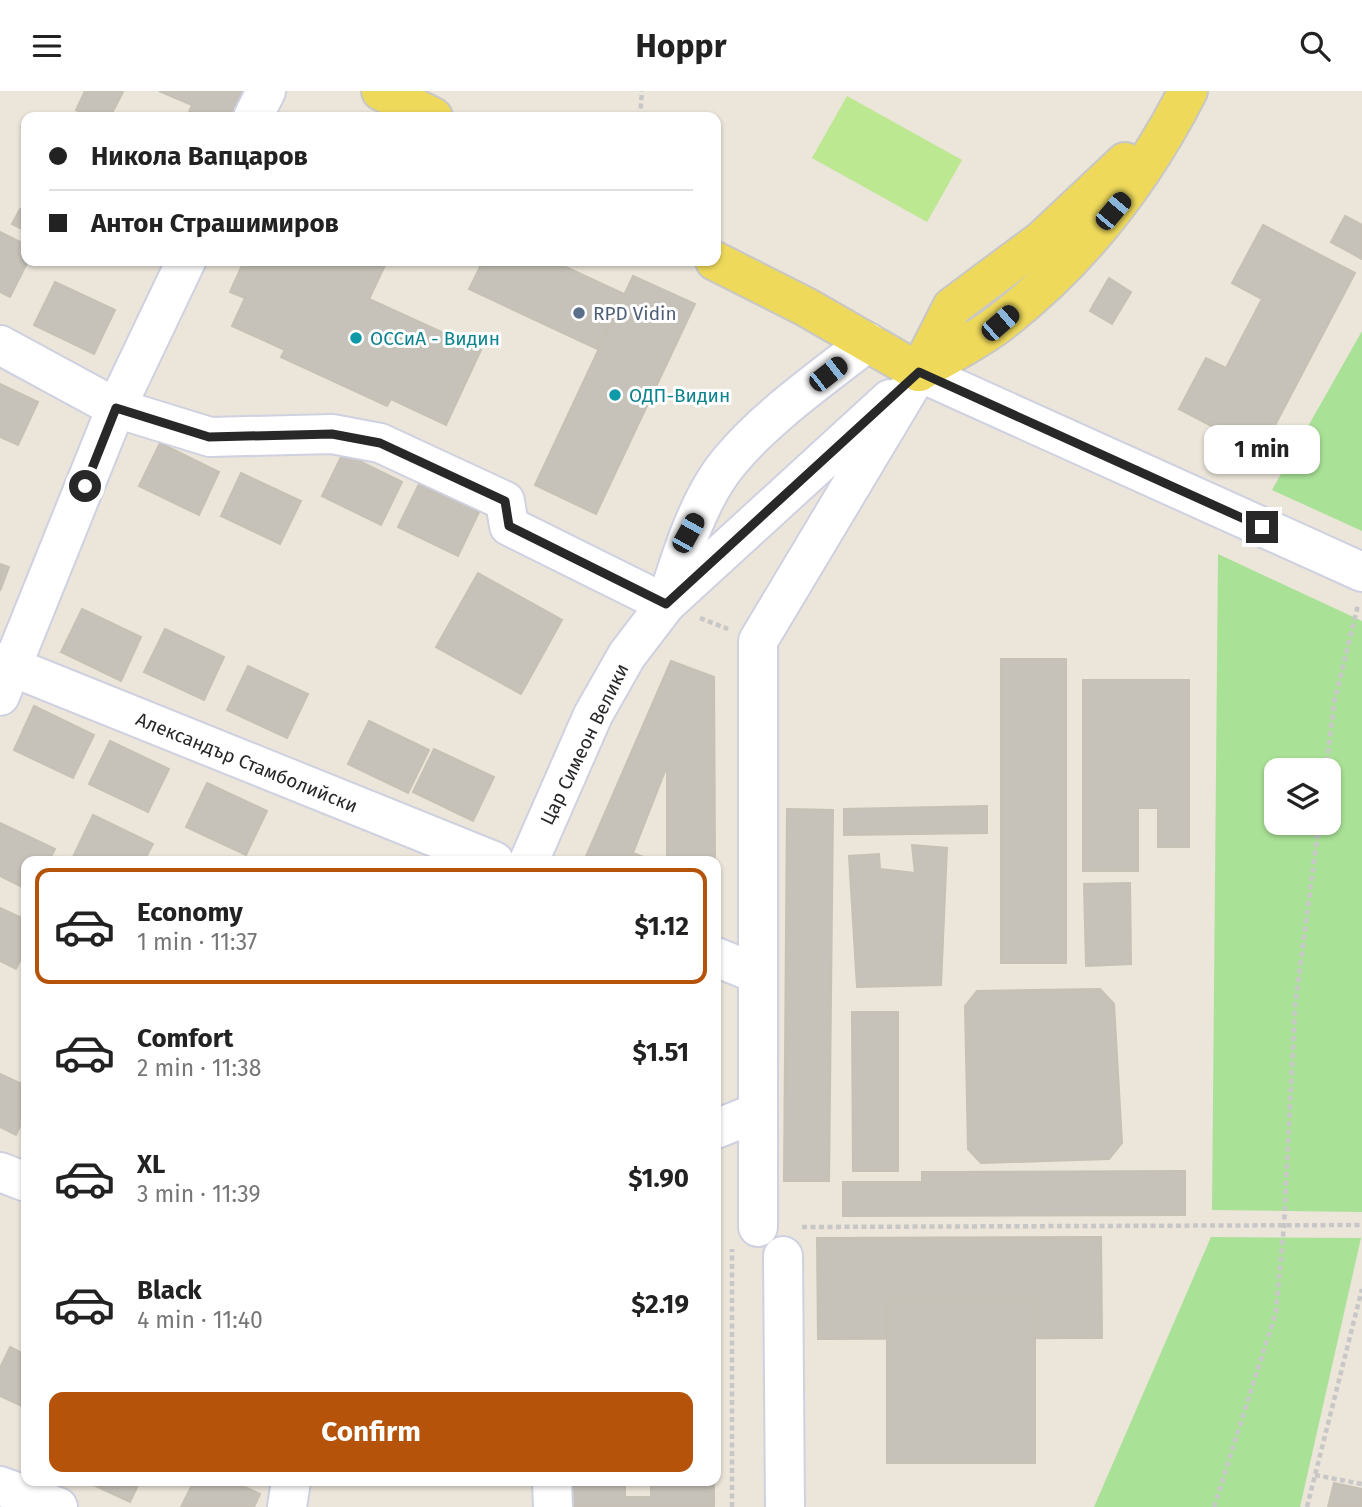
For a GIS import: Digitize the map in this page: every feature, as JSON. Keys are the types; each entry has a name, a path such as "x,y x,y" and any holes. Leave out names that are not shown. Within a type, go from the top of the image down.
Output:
{"main road":[{"path":"381,91 423,112"},
{"name":"Цар Симеон Велики","path":"919,372 1000,323 1073,260 1126,195 1186,96"},
{"path":"721,264 806,307 919,372"}],"street":[{"path":"256,112 266,91"},
{"path":"4,675 116,408 184,266"},
{"path":"0,345 116,408 209,437 332,434 380,443 505,501 509,526 666,604 688,533 728,463 793,401 868,342"},
{"path":"758,1227 758,641 919,372 1360,588"},
{"name":"Цар Симеон Велики","path":"531,856 593,715 626,655 666,604 919,372"},
{"name":"Александър Стамболийски","path":"4,675 481,856"},
{"path":"721,959 757,974"},
{"path":"721,1127 758,1112"},
{"path":"0,1172 21,1179"},
{"path":"783,1256 785,1507"},
{"path":"0,1486 58,1507"},
{"path":"287,1507 290,1486"},
{"path":"552,1486 552,1507"}],"path":[{"path":"640,112 642,91"},
{"path":"1327,758 1334,703 1360,588"},
{"path":"666,604 758,641"},
{"path":"1214,1507 1276,1312 1284,1225 1295,1006 1317,835"},
{"path":"732,1507 732,1227 1362,1225"},
{"path":"1307,1507 1362,1289"},
{"path":"1315,1475 1362,1484"}],"green space":[{"path":"847,96 962,160 927,222 812,158"},
{"path":"1362,331 1362,531 1272,490"},
{"path":"1218,554 1362,621 1362,1212 1212,1210"},
{"path":"1211,1237 1361,1238 1300,1507 1094,1507"}],"building":[{"path":"85,91 123,92 113,112 76,110"},
{"path":"159,91 243,91 233,112 189,112 192,105"},
{"path":"20,209 21,210 21,228 12,224"},
{"path":"1345,216 1362,225 1362,259 1331,242"},
{"path":"1263,225 1355,273 1261,452 1179,409 1206,358 1226,368 1262,299 1232,283"},
{"path":"0,232 21,242 21,266 26,266 10,297 0,292"},
{"name":"ОССиА - Видин","path":"242,266 385,266 369,299 481,350 446,425 391,399 387,406 281,357 285,350 232,326 245,298 230,292"},
{"path":"480,266 564,266 624,294 597,349 469,289"},
{"name":"ОДП-Видин","path":"633,276 695,304 596,514 535,485"},
{"path":"1109,278 1131,292 1112,324 1090,311"},
{"path":"55,282 115,310 94,354 34,325"},
{"path":"0,384 38,402 18,445 0,437"},
{"path":"160,443 219,472 199,515 139,486"},
{"path":"343,453 402,482 381,525 322,496"},
{"path":"241,473 301,501 280,544 221,516"},
{"path":"419,484 479,512 458,556 398,527"},
{"path":"0,564 9,567 0,591"},
{"path":"478,573 562,620 521,694 436,647"},
{"path":"82,609 141,637 121,681 61,652"},
{"path":"165,629 224,657 204,700 144,672"},
{"path":"1001,659 1066,659 1066,963 1001,963"},
{"path":"671,661 714,677 715,856 667,856 667,766 633,853 641,856 586,856"},
{"path":"248,666 308,694 287,738 227,710"},
{"path":"1083,680 1189,680 1189,847 1158,847 1158,808 1138,808 1138,871 1083,871"},
{"path":"34,706 94,735 73,778 14,750"},
{"path":"369,721 429,750 408,793 348,764"},
{"path":"110,741 169,769 148,812 89,784"},
{"path":"434,749 494,777 473,821 413,792"},
{"path":"207,783 267,811 246,855 186,827"},
{"path":"987,806 987,833 844,835 844,809"},
{"path":"787,809 833,810 829,1181 784,1181"},
{"path":"93,815 153,844 147,856 73,856"},
{"path":"0,823 55,849 52,856 21,856 21,886 0,876"},
{"path":"912,845 947,848 941,985 857,987 849,856 879,854 880,869 915,873"},
{"path":"1130,883 1131,964 1086,966 1084,884"},
{"path":"0,908 21,918 21,958 16,969 0,961"},
{"path":"1100,989 1114,1004 1122,1143 1109,1159 981,1163 968,1149 965,1006 977,991"},
{"path":"852,1012 898,1012 898,1171 853,1171"},
{"path":"0,1074 21,1084 21,1124 16,1135 0,1127"},
{"path":"1185,1171 1185,1215 843,1216 843,1182 922,1182 922,1172"},
{"path":"1101,1237 1102,1338 818,1339 817,1238"},
{"path":"887,1299 1035,1299 1035,1463 887,1463"},
{"path":"10,1347 21,1352 21,1406 0,1396 0,1368"},
{"path":"1334,1483 1362,1489 1362,1507 1328,1507"},
{"path":"96,1486 138,1486 130,1502"},
{"path":"192,1486 243,1486 260,1494 254,1507 181,1507"},
{"path":"570,1486 625,1486 625,1497 651,1497 651,1486 714,1486 714,1507 570,1507"}],"place":[{"name":"RPD Vidin","path":"579,313"},
{"name":"ОССиА - Видин","path":"356,338"},
{"name":"ОДП-Видин","path":"615,395"}],"route":[{"path":"85,486 116,408 209,437 332,434 380,443 505,501 509,526 666,604 919,372 1262,527"}]}
